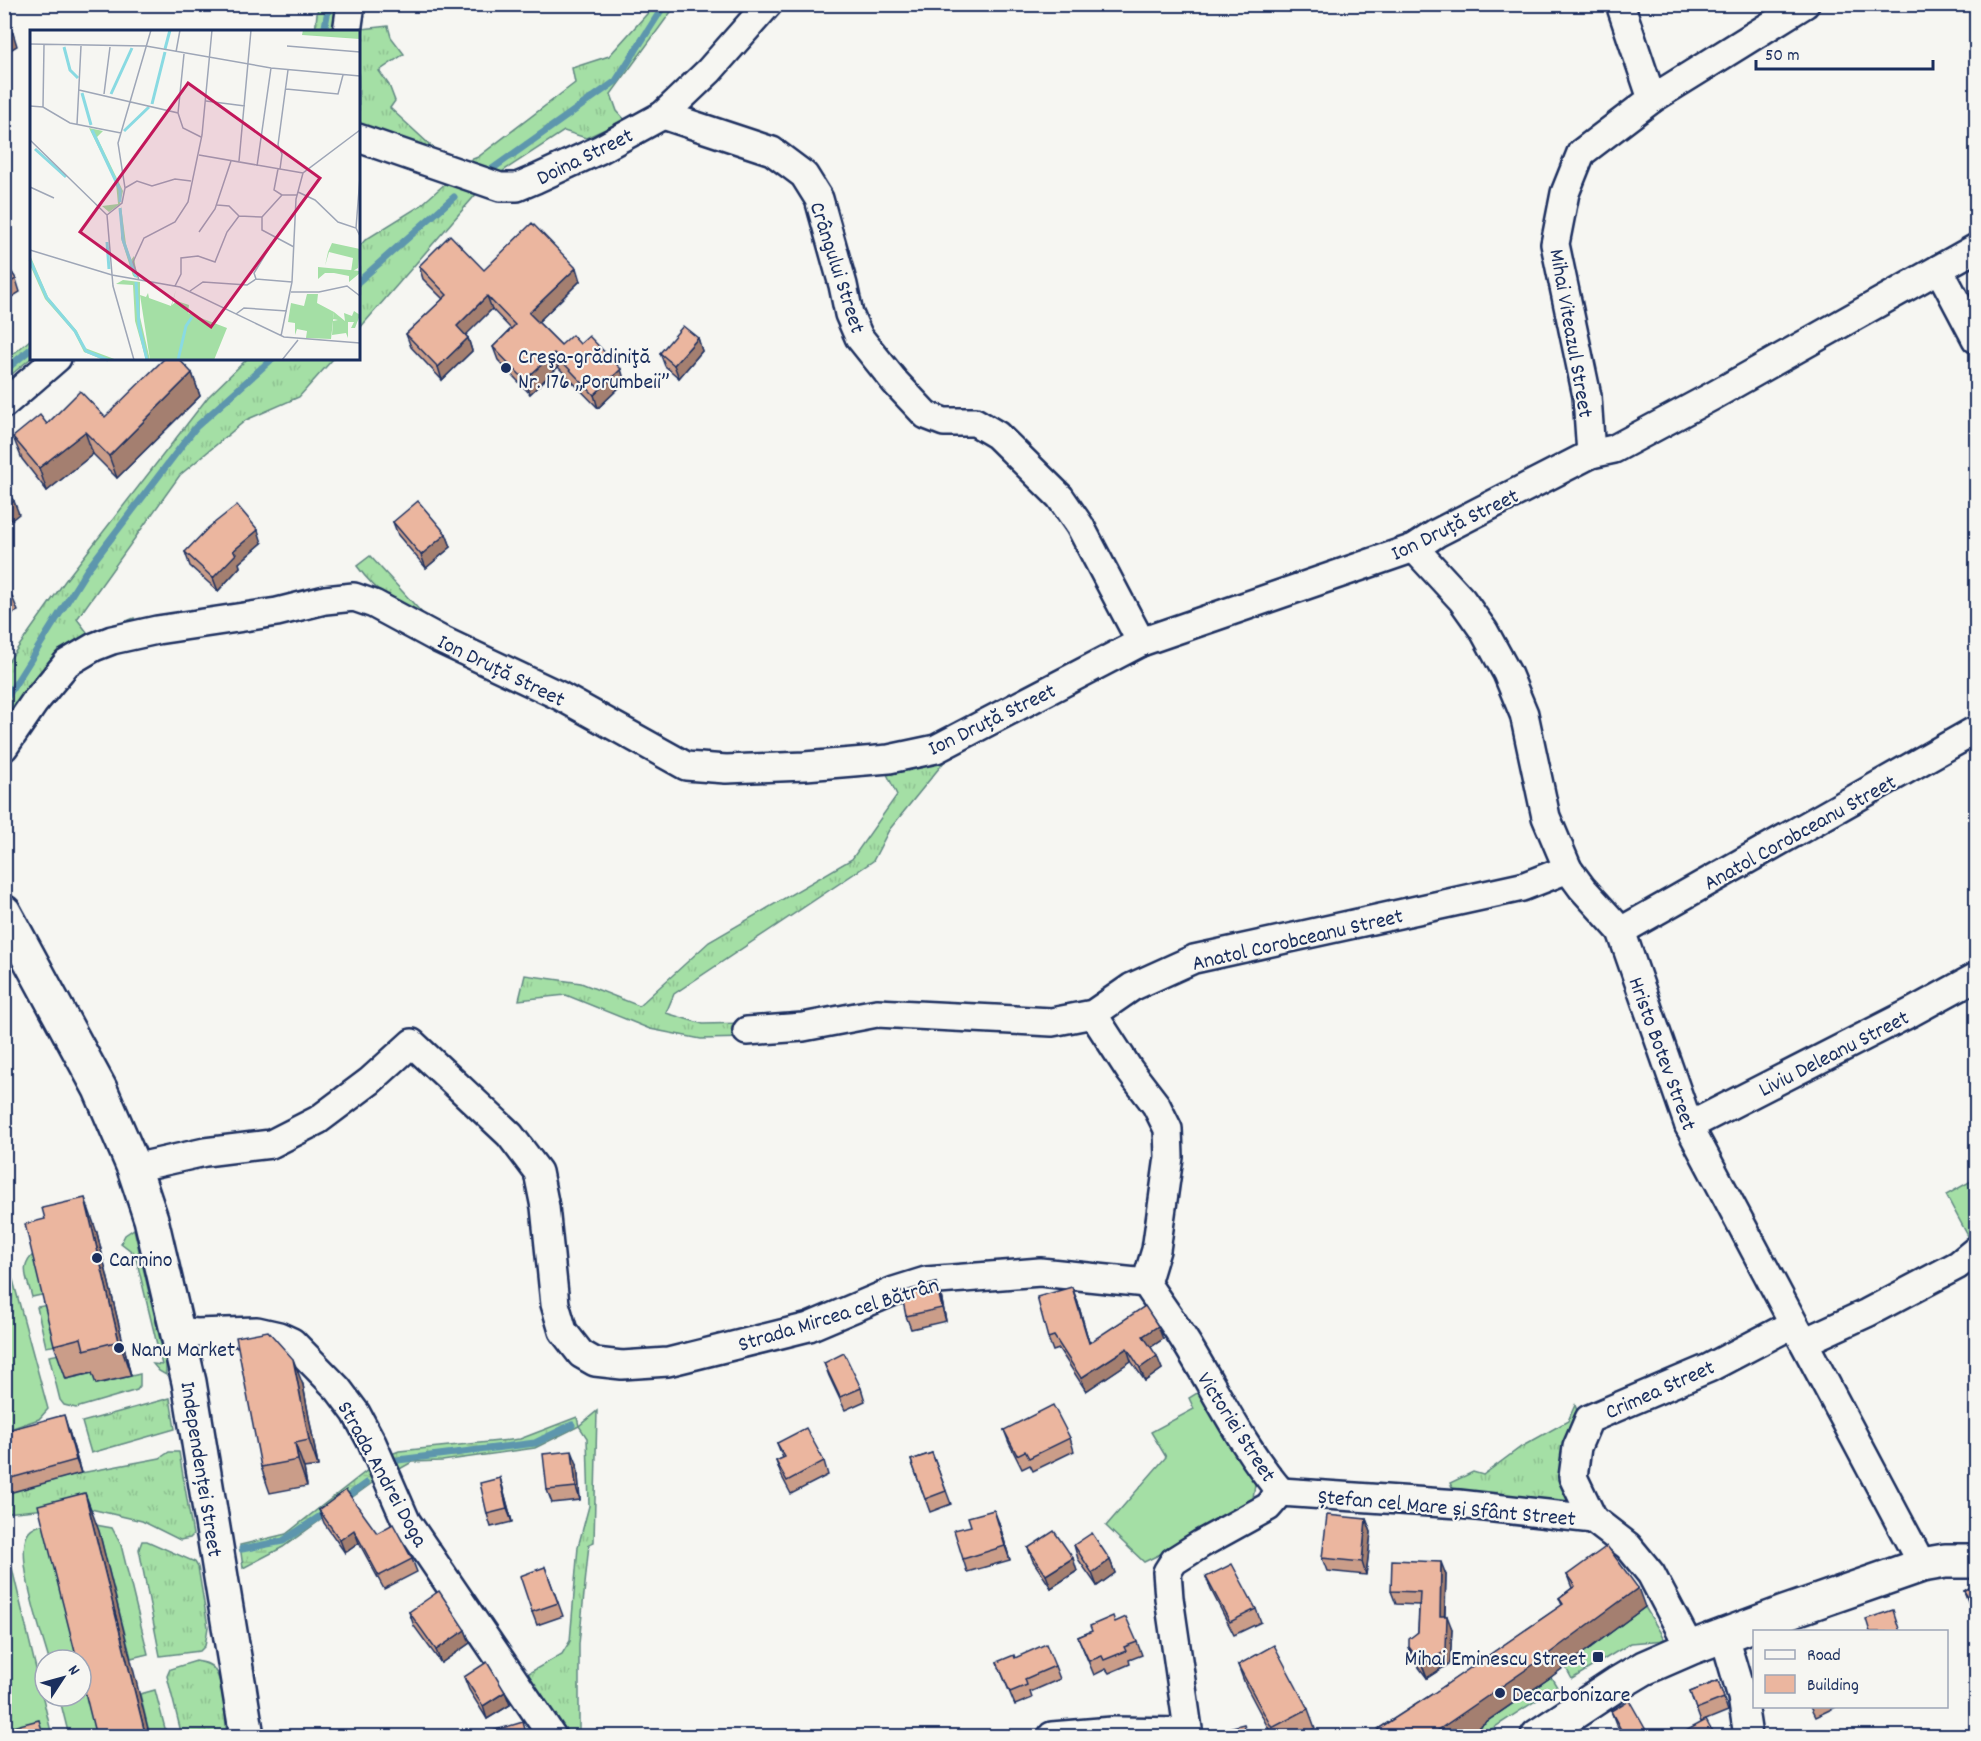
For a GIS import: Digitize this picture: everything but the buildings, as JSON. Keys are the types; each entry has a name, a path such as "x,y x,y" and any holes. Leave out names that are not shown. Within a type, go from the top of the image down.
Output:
{"main road":[{"name":"Independenței Street","path":"4,912 100,1089 134,1168 151,1219 179,1331 191,1393 247,1737"},
{"path":"1538,1737 1644,1668 1690,1648 1922,1565 1945,1561 1977,1561"}],"street":[{"path":"347,30 351,4"},
{"name":"Doina Street","path":"360,139 500,187 517,187 599,150 663,115 709,71 768,4"},
{"path":"1620,4 1652,99"},
{"name":"Mihai Viteazul Street","path":"1591,454 1587,396 1555,244 1565,193 1581,153 1652,99 1805,4"},
{"name":"Crângului Street","path":"663,115 772,151 804,175 819,199 849,314 859,337 926,414 944,422 975,422 997,435 1060,497 1080,526 1141,642"},
{"name":"Ion Druță Street","path":"4,747 34,703 67,663 94,647 112,640 157,630 277,612 326,600 354,597 374,604 439,639 560,696 686,766 726,769 805,766 889,759 936,749 1141,642 1414,548 1437,533 1591,454 1614,449 1633,439 1977,248"},
{"path":"1939,269 1977,339"},
{"path":"4,404 55,360"},
{"name":"Hristo Botev Street","path":"1414,548 1462,600 1484,631 1507,673 1524,714 1546,817 1568,869 1621,931 1633,971 1689,1126 1922,1565"},
{"name":"Anatol Corobceanu Street","path":"1621,931 1977,730"},
{"name":"Anatol Corobceanu Street","path":"747,1031 803,1027 877,1012 1052,1022 1093,1014 1132,987 1194,959 1522,887 1568,869"},
{"name":"Liviu Deleanu Street","path":"1689,1126 1977,977"},
{"path":"1093,1014 1130,1071 1156,1105 1168,1129 1169,1157 1156,1250 1146,1283"},
{"name":"Strada Mircea cel Bătrân","path":"134,1168 205,1152 271,1144 318,1120 370,1081 412,1043 510,1135 538,1172 545,1207 555,1304 563,1331 581,1354 595,1362 622,1365 668,1362 809,1327 894,1291 926,1281 1040,1272 1146,1283"},
{"name":"Crimea Street","path":"1593,1519 1573,1477 1577,1447 1589,1419 1798,1333 1867,1313 1958,1265 1977,1250"},
{"name":"Victoriei Street","path":"1146,1283 1186,1343 1269,1479 1281,1492 1268,1507 1174,1561 1167,1572 1168,1598 1188,1734"},
{"name":"Strada Andrei Doga","path":"179,1331 196,1333 257,1331 279,1336 292,1342 338,1389 356,1413 372,1443 406,1521 552,1737"},
{"name":"Ștefan cel Mare și Sfânt Street","path":"1281,1492 1459,1504 1593,1519 1628,1546 1651,1574 1690,1648"},
{"path":"1724,1636 1742,1697 1748,1737"},
{"path":"1052,1737 1112,1731 1188,1734"}],"green space":[{"path":"318,5 340,5 336,30 315,30"},
{"path":"655,5 676,5 611,94 617,111 625,120 586,138 564,131 497,175 360,126 360,34 362,29 388,26 391,37 404,54 379,71 389,85 395,101 390,108 441,155 465,162 478,157 575,83 572,68 609,56"},
{"path":"448,181 478,192 360,328 360,246 365,240 420,206"},
{"path":"30,340 30,359 5,380 5,361"},
{"path":"246,360 332,360 299,397 246,420 180,475 77,619 90,636 134,618 136,624 86,644 5,735 5,666 65,581 208,397"},
{"path":"370,556 434,626 392,601 365,576 357,566"},
{"path":"943,754 944,762 889,830 873,861 674,994 666,1013 703,1024 746,1023 747,1038 701,1039 650,1029 566,995 519,1000 525,975 581,983 639,1006 709,942 852,859 897,795 886,772"},
{"path":"1973,1180 1976,1239 1973,1245 1946,1195"},
{"path":"134,1229 166,1365 166,1375 153,1364 162,1365 135,1254 121,1243 125,1235"},
{"path":"36,1252 46,1294 32,1297 25,1273 30,1257"},
{"path":"4,1272 13,1280 48,1409 39,1419 10,1429 4,1418"},
{"path":"48,1305 58,1345 46,1347 37,1307"},
{"path":"60,1354 66,1379 93,1373 97,1384 140,1374 140,1386 137,1390 76,1408 64,1405 60,1400 49,1356"},
{"path":"1202,1390 1240,1444 1255,1484 1252,1505 1237,1517 1144,1562 1106,1526 1166,1457 1151,1432 1194,1409 1189,1398"},
{"path":"170,1398 175,1429 91,1453 82,1422"},
{"path":"1575,1405 1581,1422 1575,1507 1457,1496 1450,1483 1473,1472 1483,1475 1521,1447 1568,1421"},
{"path":"597,1411 594,1542 589,1544 579,1644 579,1736 560,1736 522,1677 562,1654 570,1641 578,1547 589,1506 587,1438 579,1426"},
{"path":"577,1417 579,1426 535,1448 442,1461 412,1462 391,1474 384,1457 399,1451 520,1439"},
{"path":"169,1452 179,1452 193,1535 190,1538 180,1540 142,1521 78,1506 5,1513 4,1492 81,1473 160,1458"},
{"path":"373,1466 379,1478 283,1547 243,1568 240,1545 286,1534"},
{"path":"79,1522 112,1528 121,1545 148,1654 131,1658 99,1531 100,1736 69,1736 62,1708 93,1708 93,1648 45,1648 30,1594 24,1557 25,1542 33,1528 52,1523"},
{"path":"4,1539 33,1656 33,1708 45,1708 52,1736 5,1736"},
{"path":"142,1541 147,1541 195,1562 198,1567 208,1627 205,1646 200,1651 160,1656 139,1549"},
{"path":"1645,1607 1665,1640 1631,1643 1572,1679 1565,1666"},
{"path":"196,1661 210,1665 217,1675 227,1736 182,1736 167,1676 170,1669"},
{"path":"1551,1677 1557,1687 1481,1736 1469,1734"},
{"path":"155,1690 167,1736 150,1736 140,1694"}],"waterway":[{"path":"324,30 329,4"},
{"path":"492,169 616,81 665,4"},
{"path":"360,280 454,197"},
{"path":"4,371 30,350"},
{"path":"4,702 87,570 196,427 271,360"},
{"path":"398,1460 535,1443 572,1425"},
{"path":"344,1499 366,1483"},
{"path":"242,1549 283,1541 328,1511"}],"place":[{"name":"Creşa-grădiniţă Nr. 176 „Porumbeii”","path":"506,368"},
{"name":"Carnino","path":"97,1258"},
{"name":"Nanu Market","path":"119,1348"},
{"name":"Mihai Eminescu Street","path":"1598,1657"},
{"name":"Decarbonizare","path":"1500,1693"}]}
